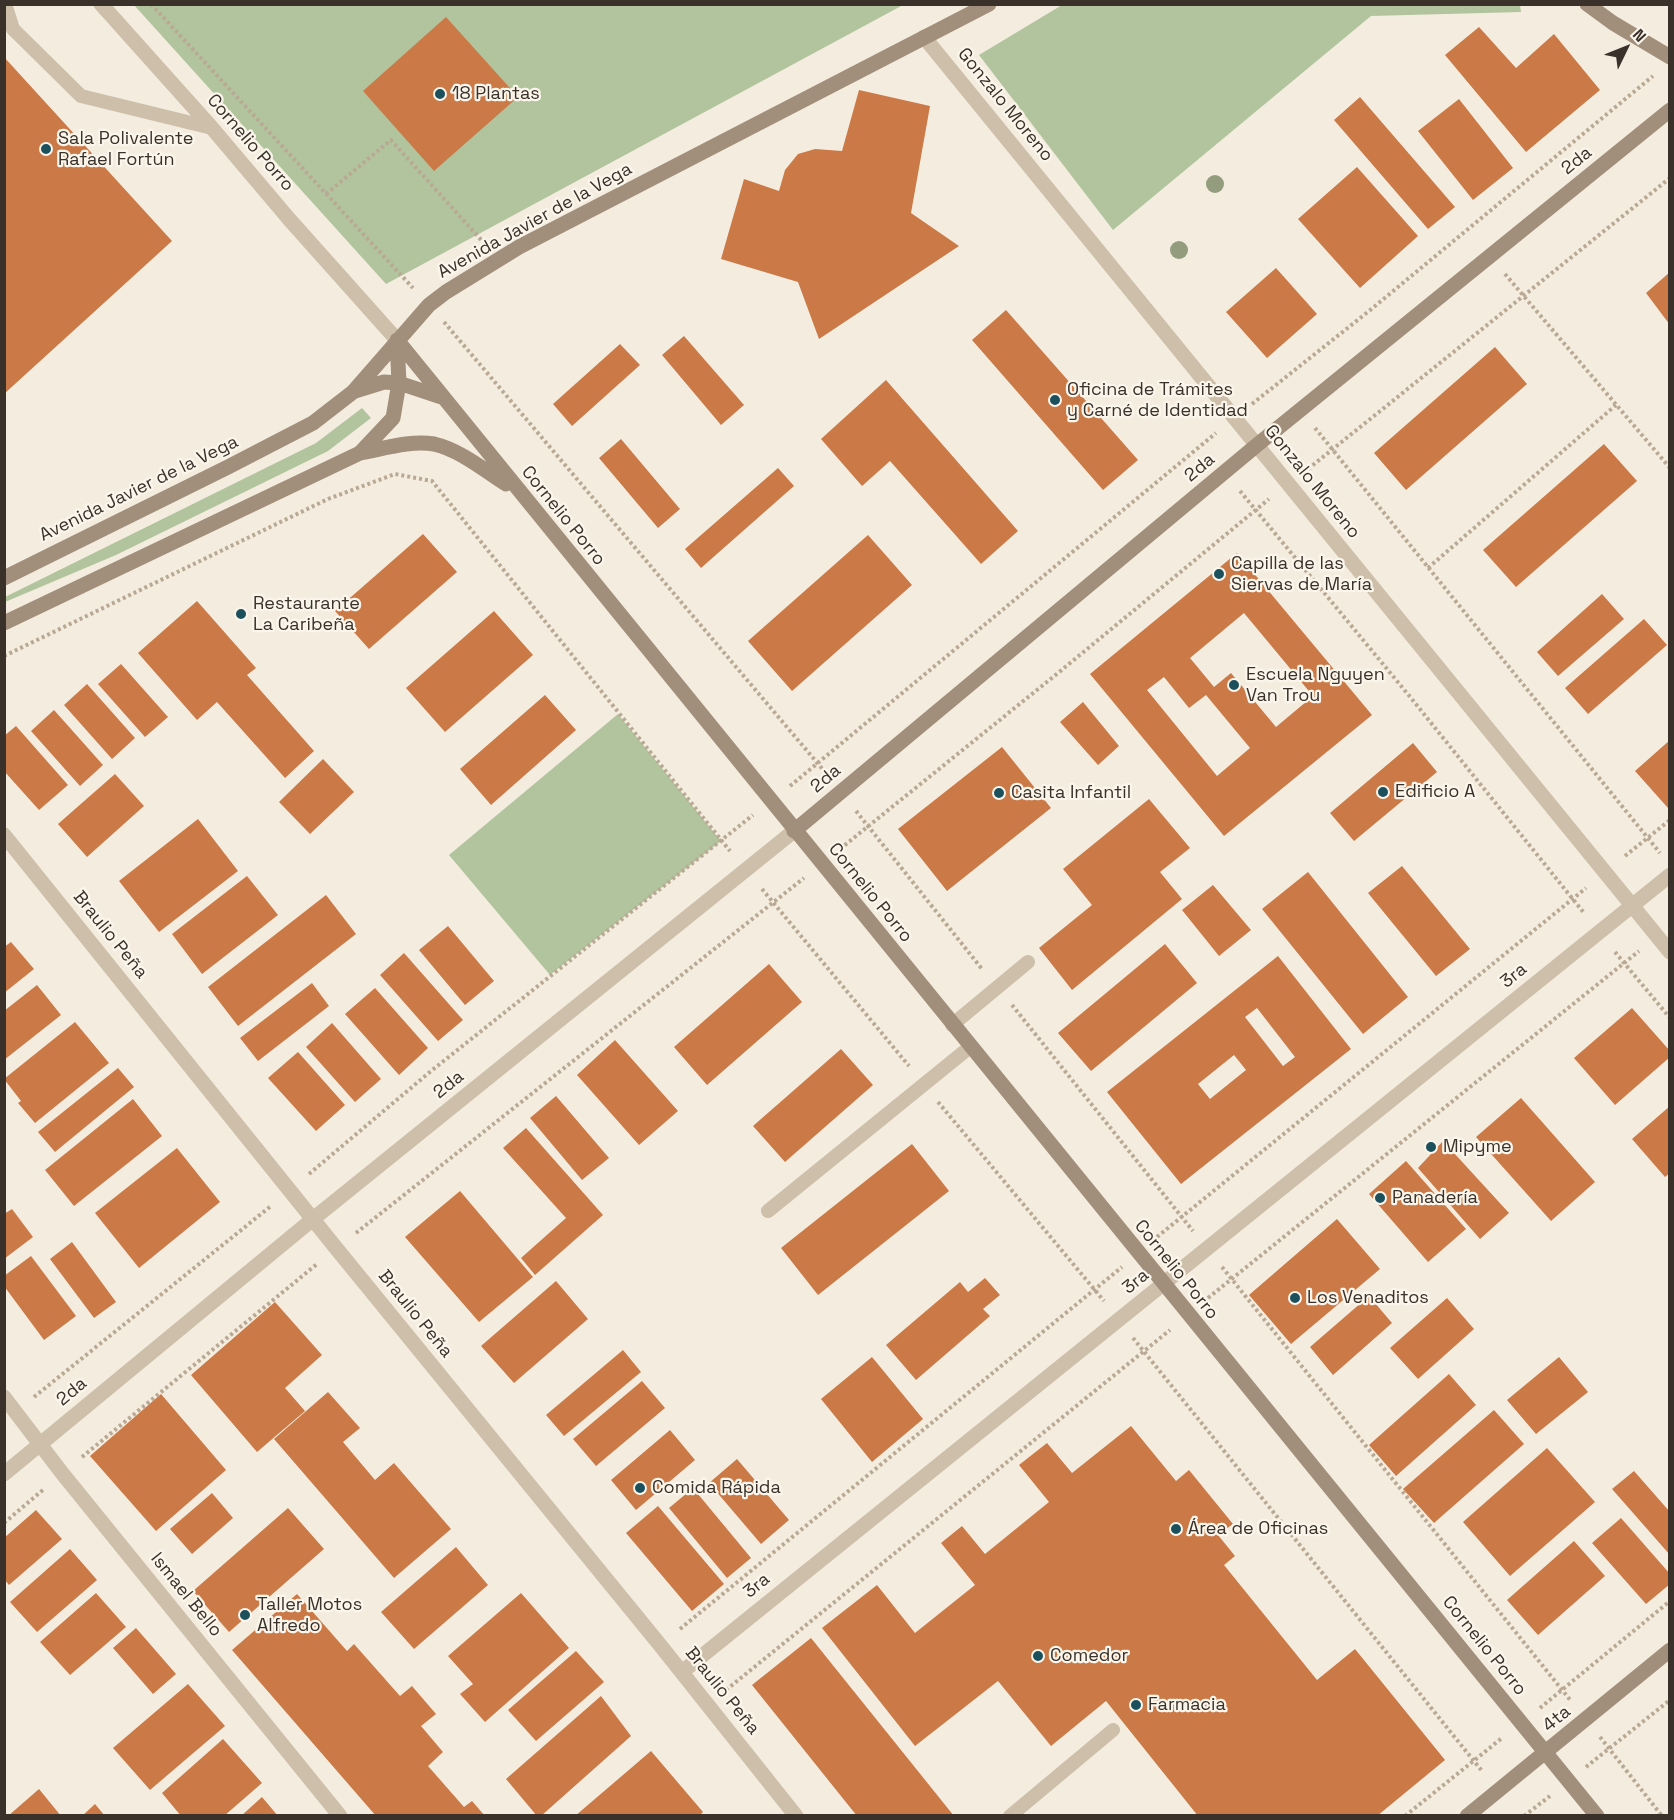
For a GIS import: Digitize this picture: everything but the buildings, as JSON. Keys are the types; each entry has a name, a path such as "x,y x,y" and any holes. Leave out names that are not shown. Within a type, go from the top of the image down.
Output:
{"main road":[{"name":"Avenida Javier de la Vega","path":"4,578 313,423 352,392 429,304 499,260 989,4"},
{"path":"1587,4 1613,23 1670,57"},
{"name":"2da","path":"794,831 1257,445 1670,110"},
{"path":"360,453 393,418 399,383 397,340"},
{"name":"Cornelio Porro","path":"397,340 518,492 1597,1815"},
{"path":"352,392 384,382 399,383 445,398"},
{"path":"4,623 360,453 413,444 433,444 456,452 518,492"},
{"name":"4ta","path":"1467,1815 1670,1650"}],"street":[{"name":"Cornelio Porro","path":"101,4 397,340"},
{"name":"Gonzalo Moreno","path":"924,37 1670,952"},
{"name":"2da","path":"4,1474 313,1219 794,831"},
{"name":"Braulio Peña","path":"4,835 796,1815"},
{"name":"3ra","path":"682,1672 1670,875"},
{"name":"Ismael Bello","path":"4,1397 340,1815"}],"lane":[{"path":"5,4 13,29 81,96 212,128"},
{"path":"952,1025 1028,962"},
{"path":"768,1211 970,1047"},
{"path":"1010,1815 1113,1730"}],"path":[{"path":"151,4 429,304 819,764 1662,1815"},
{"path":"16,1412 290,1190 431,1071 819,764 1235,418 1370,311 1660,70"},
{"path":"326,194 391,140 499,260"},
{"path":"1490,256 1670,468"},
{"path":"1428,568 1616,405"},
{"path":"1300,411 1662,856"},
{"path":"1225,473 1670,1018"},
{"path":"4,656 328,499 395,474 432,481 721,841 1120,1320 1498,1791"},
{"path":"660,1645 1670,820"},
{"path":"1524,1815 1670,1701"}],"green space":[{"path":"134,5 903,5 386,284"},
{"path":"1062,5 1520,5 1521,12 1371,16 1113,230 979,55"},
{"path":"362,408 371,418 328,451 116,555 5,602 5,597 316,443"},
{"path":"618,714 721,841 550,975 449,855"}],"place":[{"name":"18 Plantas","path":"440,94"},
{"name":"Sala Polivalente Rafael Fortún","path":"46,149"},
{"name":"Oficina de Trámites y Carné de Identidad","path":"1055,400"},
{"name":"Capilla de las Siervas de María","path":"1219,574"},
{"name":"Restaurante La Caribeña","path":"241,614"},
{"name":"Escuela Nguyen Van Trou","path":"1234,685"},
{"name":"Edificio A","path":"1383,792"},
{"name":"Casita Infantil","path":"999,793"},
{"name":"Mipyme","path":"1431,1147"},
{"name":"Panadería","path":"1380,1198"},
{"name":"Los Venaditos","path":"1295,1298"},
{"name":"Comida Rápida","path":"640,1488"},
{"name":"Área de Oficinas","path":"1176,1529"},
{"name":"Taller Motos Alfredo","path":"245,1615"},
{"name":"Comedor","path":"1038,1656"},
{"name":"Farmacia","path":"1136,1705"}]}
